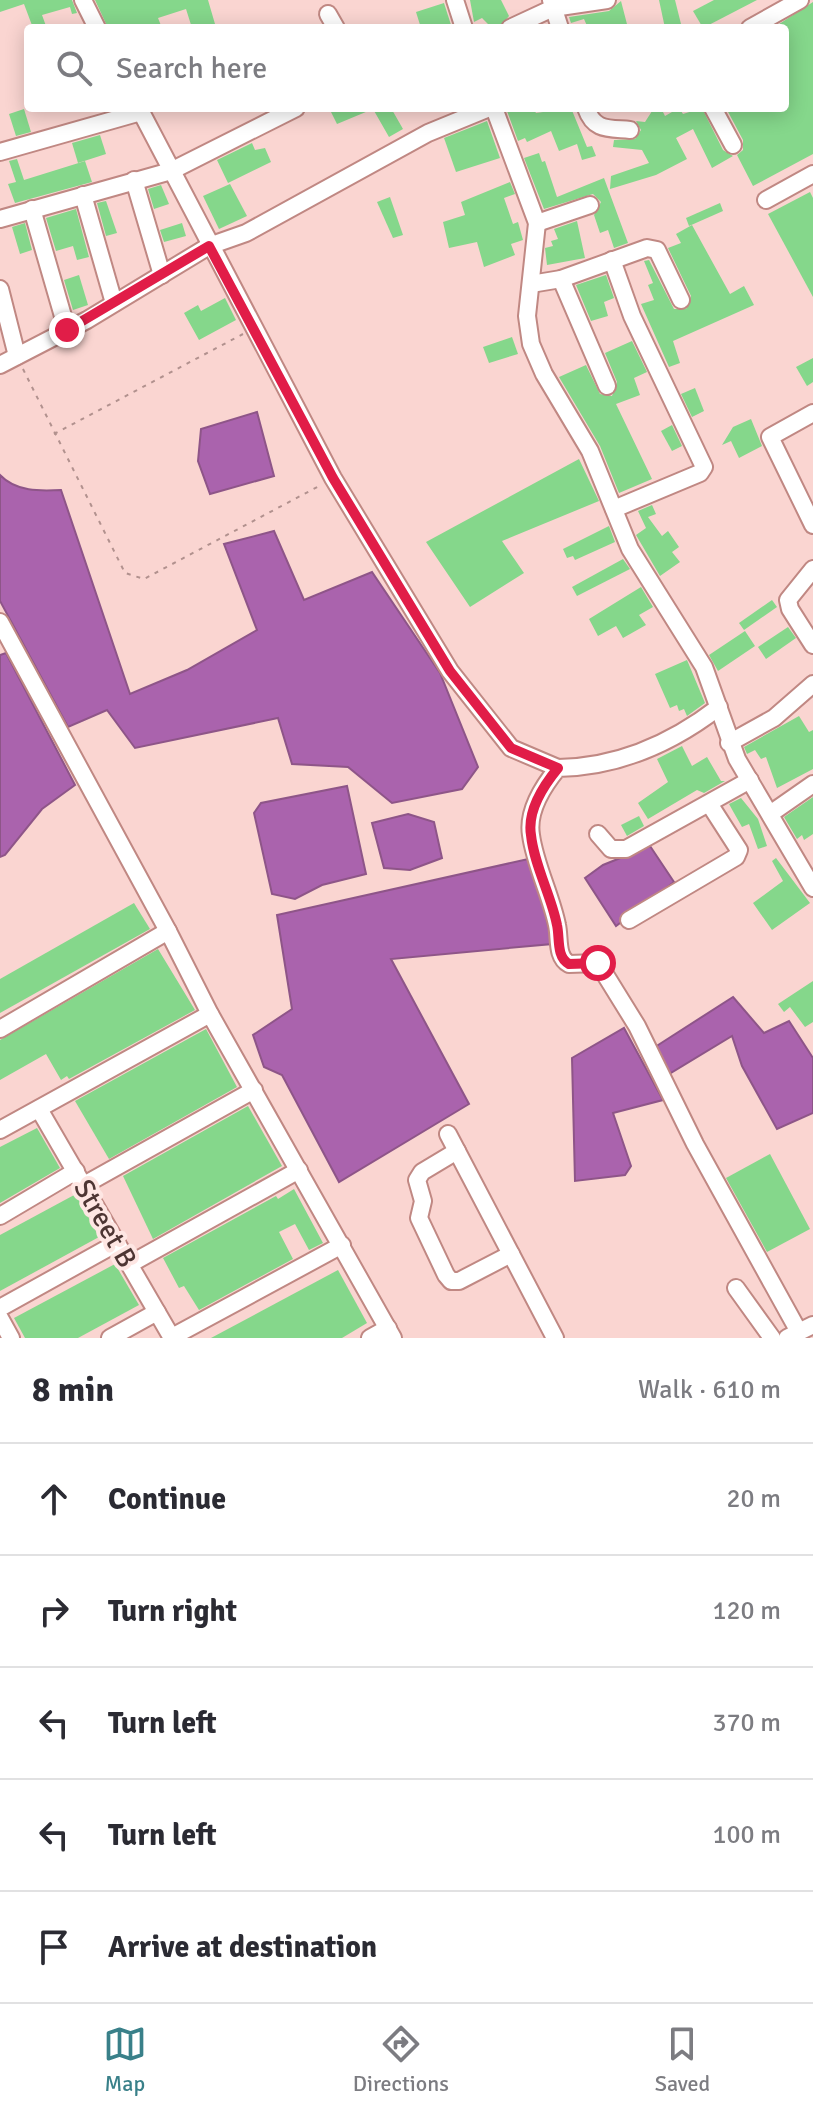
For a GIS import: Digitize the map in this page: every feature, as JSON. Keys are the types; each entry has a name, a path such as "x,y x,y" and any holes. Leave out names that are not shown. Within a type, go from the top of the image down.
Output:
{"street":[{"path":"83,0 95,24"},
{"path":"455,0 463,24"},
{"path":"517,24 552,4 607,0"},
{"path":"757,24 800,0"},
{"path":"552,4 559,24"},
{"path":"0,152 133,112"},
{"path":"141,112 333,478 450,671 511,748 558,768 612,763 654,747 719,707"},
{"path":"0,219 171,171 285,112"},
{"path":"0,365 67,330 209,246 246,233 428,133 482,112"},
{"path":"494,112 537,223 527,316 531,344 544,374 590,451 630,549 704,667 729,743 813,888"},
{"path":"588,112 598,127 630,130"},
{"path":"715,112 733,145"},
{"path":"766,200 813,174"},
{"path":"134,180 162,275"},
{"path":"83,195 114,303"},
{"path":"537,223 590,205"},
{"path":"32,209 67,330"},
{"path":"531,284 561,279 647,248 657,250 681,300"},
{"path":"612,260 645,345 704,467 700,473 614,509"},
{"path":"561,279 607,386"},
{"path":"0,289 17,356"},
{"path":"813,413 770,437 813,525"},
{"path":"813,569 788,600 790,609 813,645"},
{"path":"0,622 210,1014 390,1333 370,1338"},
{"path":"729,743 774,718 813,684"},
{"path":"558,768 546,782 534,808 530,834 556,919 560,956 569,964 598,963 637,1026 695,1144 800,1332"},
{"path":"598,834 611,849 626,849 750,780"},
{"path":"770,814 813,784"},
{"path":"629,920 736,857 739,850 710,805"},
{"path":"0,1029 168,931"},
{"path":"0,1130 210,1014"},
{"path":"0,1216 254,1090"},
{"name":"Street B","path":"39,1109 172,1337"},
{"path":"448,1134 555,1338"},
{"path":"457,1151 422,1172 417,1180 423,1201 419,1218 446,1275 451,1281 459,1281 511,1254"},
{"path":"130,1264 299,1170"},
{"path":"0,1308 117,1243"},
{"path":"172,1337 342,1245"},
{"path":"736,1288 772,1338"},
{"path":"110,1338 157,1312"},
{"path":"0,1318 11,1338"}],"path":[{"path":"53,435 253,329"},
{"path":"17,356 53,435 125,573 144,579 333,478"}],"shaded area":[{"path":"257,412 274,476 210,494 198,461 201,429"},
{"path":"0,475 21,487 61,490 130,694 187,670 257,630 224,544 274,531 304,600 372,572 440,673 478,767 462,789 392,803 348,767 292,764 278,718 135,748 107,710 68,727 0,601"},
{"path":"6,653 75,785 42,809 5,855 0,857 0,655"},
{"path":"347,786 366,874 322,885 295,899 272,894 254,813 261,803"},
{"path":"408,814 434,822 442,858 410,870 384,868 372,823"},
{"path":"650,846 674,882 616,926 585,878 603,865"},
{"path":"533,858 552,944 391,959 469,1104 339,1182 282,1075 264,1067 253,1035 292,1009 277,915"},
{"path":"733,997 764,1033 789,1021 813,1058 813,1113 777,1129 742,1066 732,1036 669,1074 655,1047"},
{"path":"624,1028 663,1100 613,1113 631,1166 625,1175 575,1181 572,1058"}],"building":[{"path":"0,0 72,0 77,13 72,14 70,7 42,15 45,24 32,24 24,4 0,12"},
{"path":"95,0 208,0 215,24 191,24 186,9 158,18 160,24 106,24"},
{"path":"470,0 501,0 509,16 502,24 488,24 482,18 474,22"},
{"path":"659,0 675,0 681,24 664,24"},
{"path":"714,0 757,0 711,24 701,24 693,11"},
{"path":"621,1 627,24 586,24 584,19 571,23 569,17 609,11"},
{"path":"813,2 813,154 753,186 737,155 743,150 743,140 728,112 789,112 789,24 779,24"},
{"path":"444,3 451,24 420,24 416,12"},
{"path":"24,109 31,132 16,136 9,114"},
{"path":"331,112 366,112 337,124"},
{"path":"375,112 393,112 403,129 389,137"},
{"path":"507,112 573,112 587,147 592,146 596,156 582,160 577,144 559,151 551,131 527,142 525,138 518,141"},
{"path":"651,112 663,112 665,116 672,112 704,112 723,150 733,156 712,168 693,129 676,138 687,159 656,175 610,189 611,176 649,163 642,150 613,147 614,140 635,139 641,130 636,121 645,122"},
{"path":"487,121 500,158 456,172 444,138"},
{"path":"100,135 106,154 78,163 72,143"},
{"path":"252,143 255,150 265,148 271,162 228,183 217,160"},
{"path":"539,153 542,162 545,161 557,197 604,178 628,243 614,248 608,230 600,233 594,215 601,202 593,194 544,209 524,158"},
{"path":"17,159 24,180 85,161 92,182 15,203 8,184 16,182 9,161"},
{"path":"510,182 515,194 504,198 513,224 518,222 523,240 511,244 515,255 484,267 477,242 449,248 443,222 465,215 461,202"},
{"path":"230,184 247,216 219,229 203,196"},
{"path":"161,185 169,204 154,209 148,189"},
{"path":"810,192 813,198 813,297 768,214"},
{"path":"390,197 403,235 393,238 377,202"},
{"path":"106,201 117,233 106,236 97,203"},
{"path":"720,203 723,211 689,226 686,218"},
{"path":"76,209 89,257 77,260 73,246 56,251 46,218"},
{"path":"577,221 585,258 547,265 545,248 553,246 551,241 558,239 554,229"},
{"path":"25,223 32,250 20,254 12,227"},
{"path":"182,223 186,236 164,242 160,230"},
{"path":"692,225 730,294 744,286 754,305 673,341 680,363 669,367 641,304 654,300 648,285 653,283 644,261 649,260 674,309 686,309 691,296 668,248 681,243 676,234"},
{"path":"79,275 88,305 73,310 64,280"},
{"path":"606,275 614,298 604,302 608,316 591,321 576,285"},
{"path":"225,298 236,320 199,340 184,313 198,305 201,311"},
{"path":"512,337 518,354 489,363 483,347"},
{"path":"632,341 647,372 634,378 640,395 616,404 652,479 619,493 600,446 559,377 586,365 600,394 612,396 617,382 605,353"},
{"path":"813,358 813,382 807,386 796,367"},
{"path":"695,388 704,411 692,417 681,394"},
{"path":"751,419 762,446 739,458 731,441 722,445 733,427"},
{"path":"672,425 682,446 672,451 661,431"},
{"path":"579,459 599,501 502,541 524,573 470,607 426,542"},
{"path":"652,505 656,514 648,517 662,536 668,531 679,547 672,552 680,562 660,576 636,535 646,528 638,511"},
{"path":"609,526 615,542 575,560 573,556 567,558 563,549"},
{"path":"623,559 630,569 577,596 572,587"},
{"path":"641,587 653,607 639,615 646,625 623,638 616,626 598,636 589,619"},
{"path":"772,600 777,607 744,630 739,623"},
{"path":"788,627 796,638 766,659 758,647"},
{"path":"745,631 755,646 718,671 709,655"},
{"path":"687,660 705,703 687,716 684,709 679,711 677,705 670,708 655,674"},
{"path":"799,716 809,732 813,730 813,769 777,788 766,757 761,759 755,750 747,754 744,747"},
{"path":"682,746 692,766 707,757 721,781 725,781 704,793 697,790 648,819 638,803 668,782 657,759"},
{"path":"813,797 813,834 804,840 802,835 797,839 784,817"},
{"path":"741,798 758,819 767,846 758,849 749,824 742,827 729,804"},
{"path":"639,816 644,826 627,836 621,825"},
{"path":"776,858 810,903 772,930 753,903 783,881 772,861"},
{"path":"134,903 150,929 0,1013 0,979"},
{"path":"158,949 195,1010 69,1079 67,1076 61,1080 46,1054 0,1080 0,1040"},
{"path":"813,981 813,1022 805,1027 790,1007 784,1012 778,1004"},
{"path":"206,1029 237,1087 109,1159 75,1101"},
{"path":"248,1106 282,1166 153,1239 123,1176"},
{"path":"37,1128 60,1168 0,1203 0,1147"},
{"path":"770,1154 810,1229 767,1252 726,1178"},
{"path":"294,1189 323,1243 309,1250 295,1224 279,1232 293,1259 199,1310 184,1286 179,1288 163,1258"},
{"path":"76,1194 99,1237 0,1291 0,1235"},
{"path":"115,1264 139,1305 78,1338 25,1338 14,1318"},
{"path":"338,1270 367,1323 342,1338 211,1338"}],"route":[{"path":"67,330 209,246 333,478 450,671 511,748 558,768 546,782 534,808 530,834 560,935 560,956 569,964 598,963"}]}
